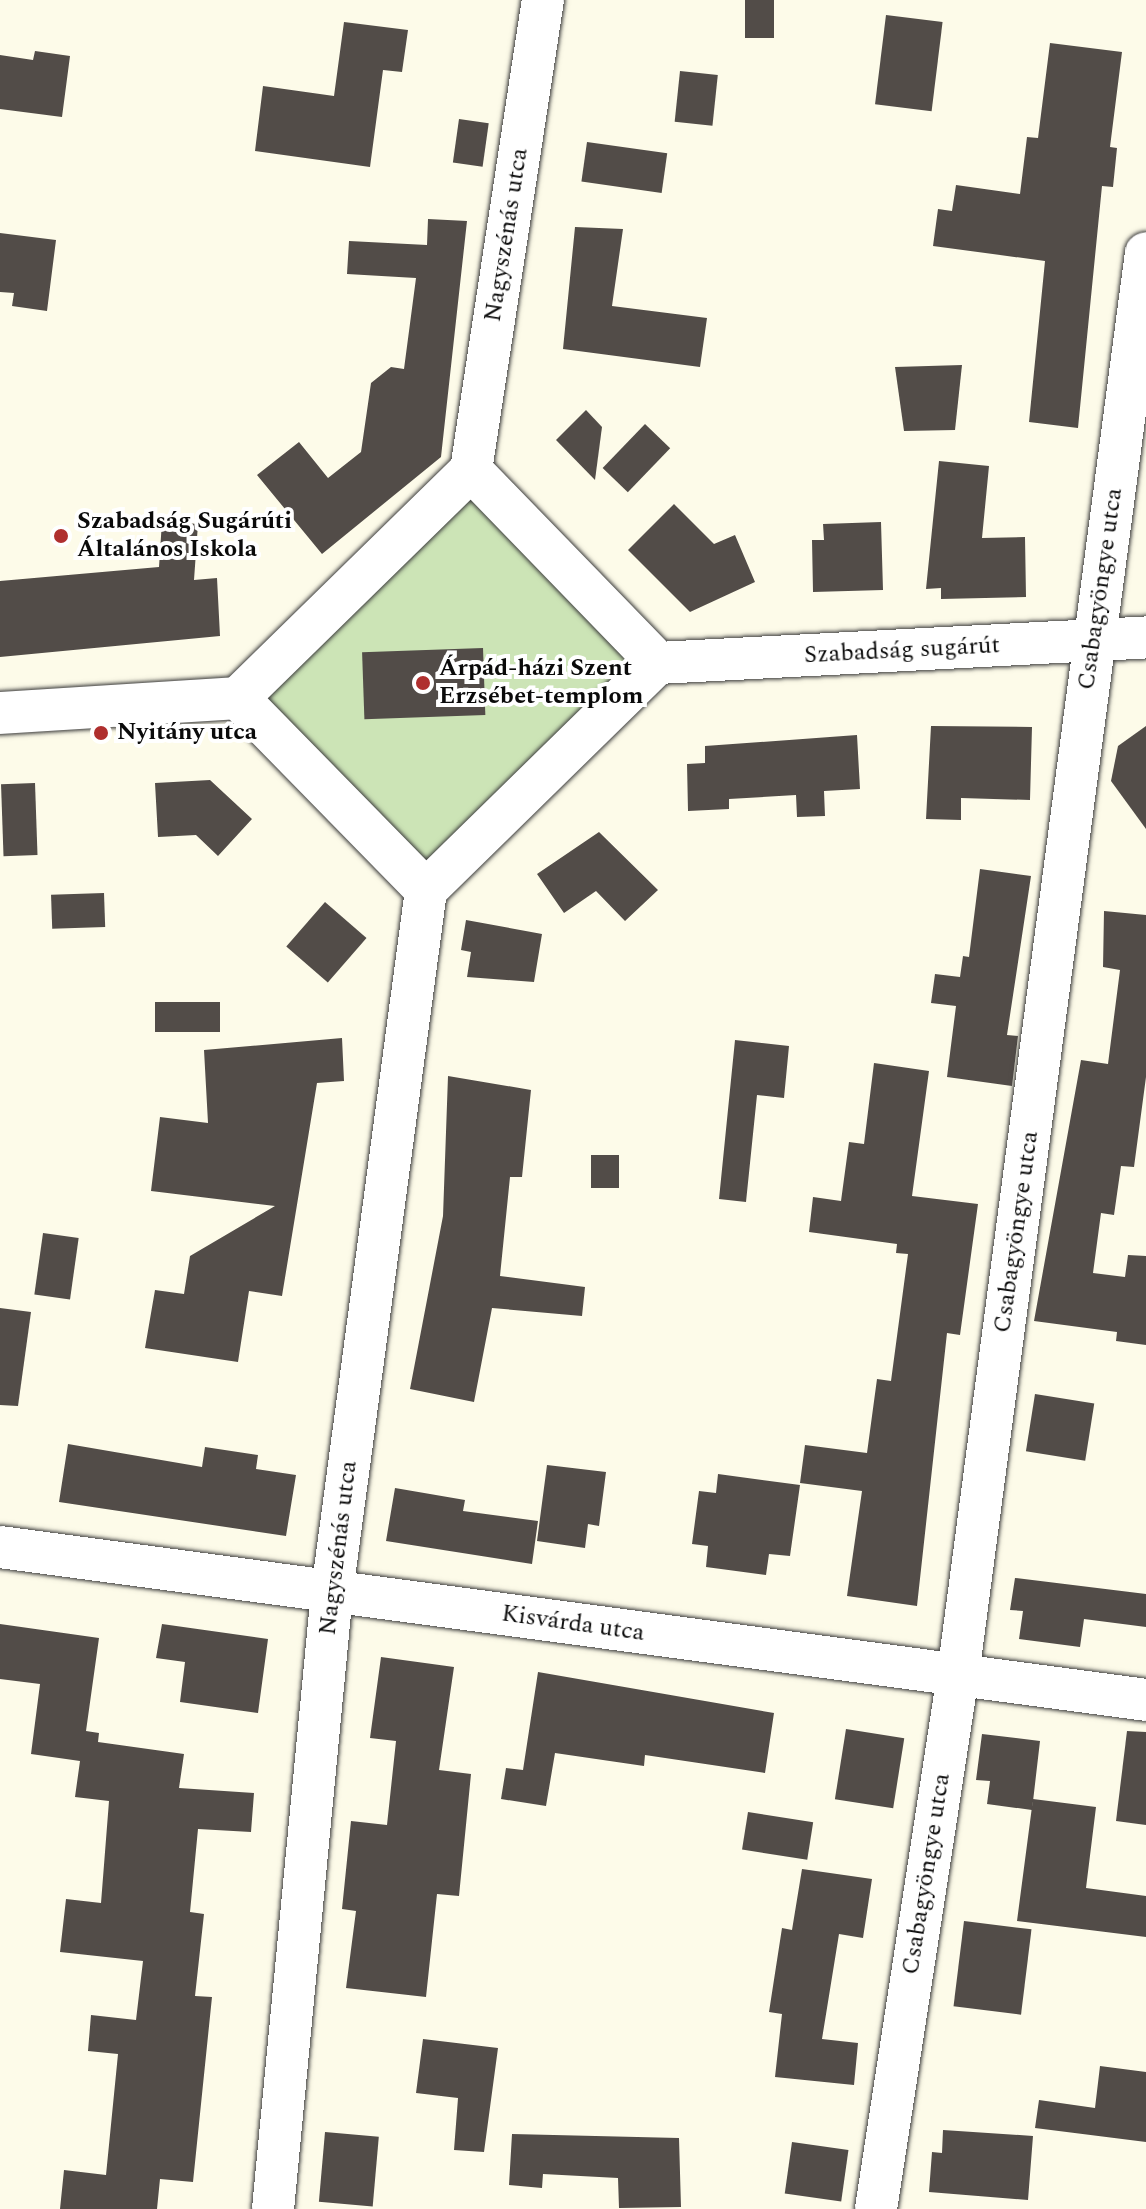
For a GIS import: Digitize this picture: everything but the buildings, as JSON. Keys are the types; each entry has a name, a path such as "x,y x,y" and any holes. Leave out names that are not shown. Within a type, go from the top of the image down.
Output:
{"street":[{"name":"Nagyszénás utca","path":"471,470 543,0"},
{"name":"Csabagyöngye utca","path":"876,2209 958,1675 1146,253"},
{"path":"0,713 238,698 471,470 658,663 426,890 238,698"},
{"name":"Szabadság sugárút","path":"658,663 1146,637"},
{"name":"Nagyszénás utca","path":"273,2209 332,1592 426,890"},
{"name":"Kisvárda utca","path":"0,1547 1146,1700"}],"green space":[{"path":"471,470 658,664 423,890 236,696"}],"place":[{"name":"Szabadság Sugárúti Általános Iskola","path":"61,536"},
{"name":"Árpád-házi Szent Erzsébet-templom","path":"423,683"},
{"name":"Nyitány utca","path":"101,733"}]}
